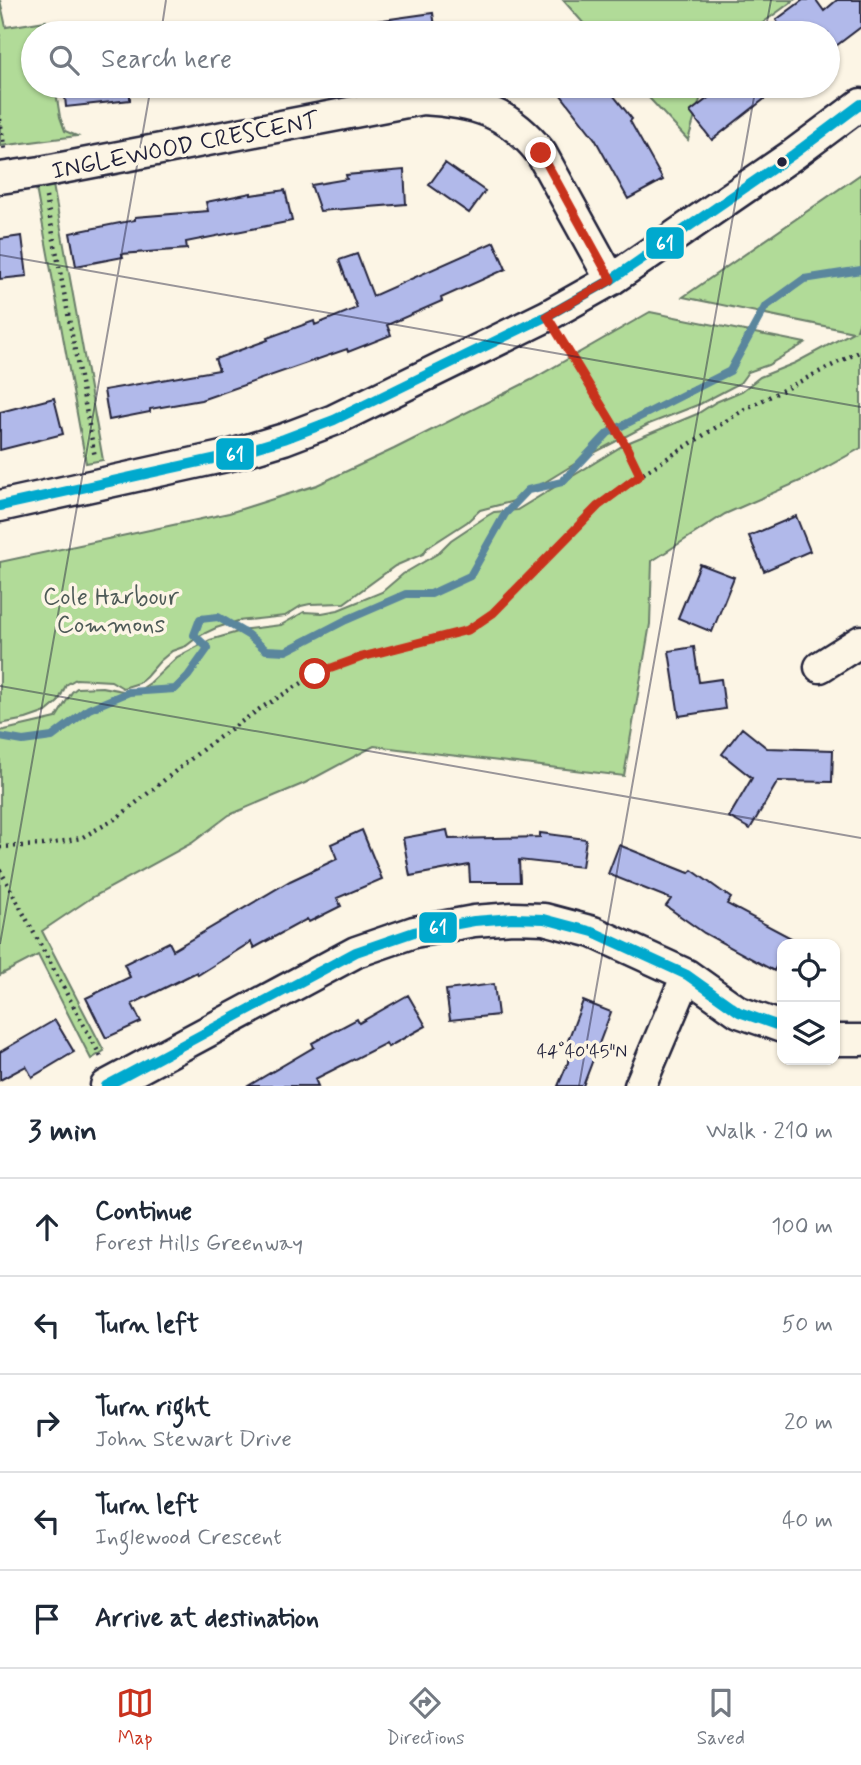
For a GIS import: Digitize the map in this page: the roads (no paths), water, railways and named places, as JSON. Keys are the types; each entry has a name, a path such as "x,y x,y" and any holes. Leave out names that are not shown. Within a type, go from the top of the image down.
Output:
{"street":[{"name":"INGLEWOOD CRESCENT","path":"0,178 41,173 422,99 453,101 495,113 527,135 541,153 611,280"},
{"path":"0,506 231,455 334,420 547,316 611,280 794,154 861,104"},
{"path":"820,667 861,641"},
{"path":"112,1085 338,961 375,945 434,928 513,918 552,921 593,932 687,975 739,1012 777,1025"},
{"path":"640,1086 687,975"},
{"path":"840,1040 861,1040"}],"waterway":[{"path":"0,737 23,741 52,737 89,709 129,692 175,689 208,648 194,635 200,619 218,617 248,635 266,650 286,651 346,620 406,594 431,594 470,576 505,514 528,490 562,482 608,433 730,371 765,307 804,279 861,270"}],"park label":[{"name":"Cole Harbour Commons","path":"111,610"}]}
